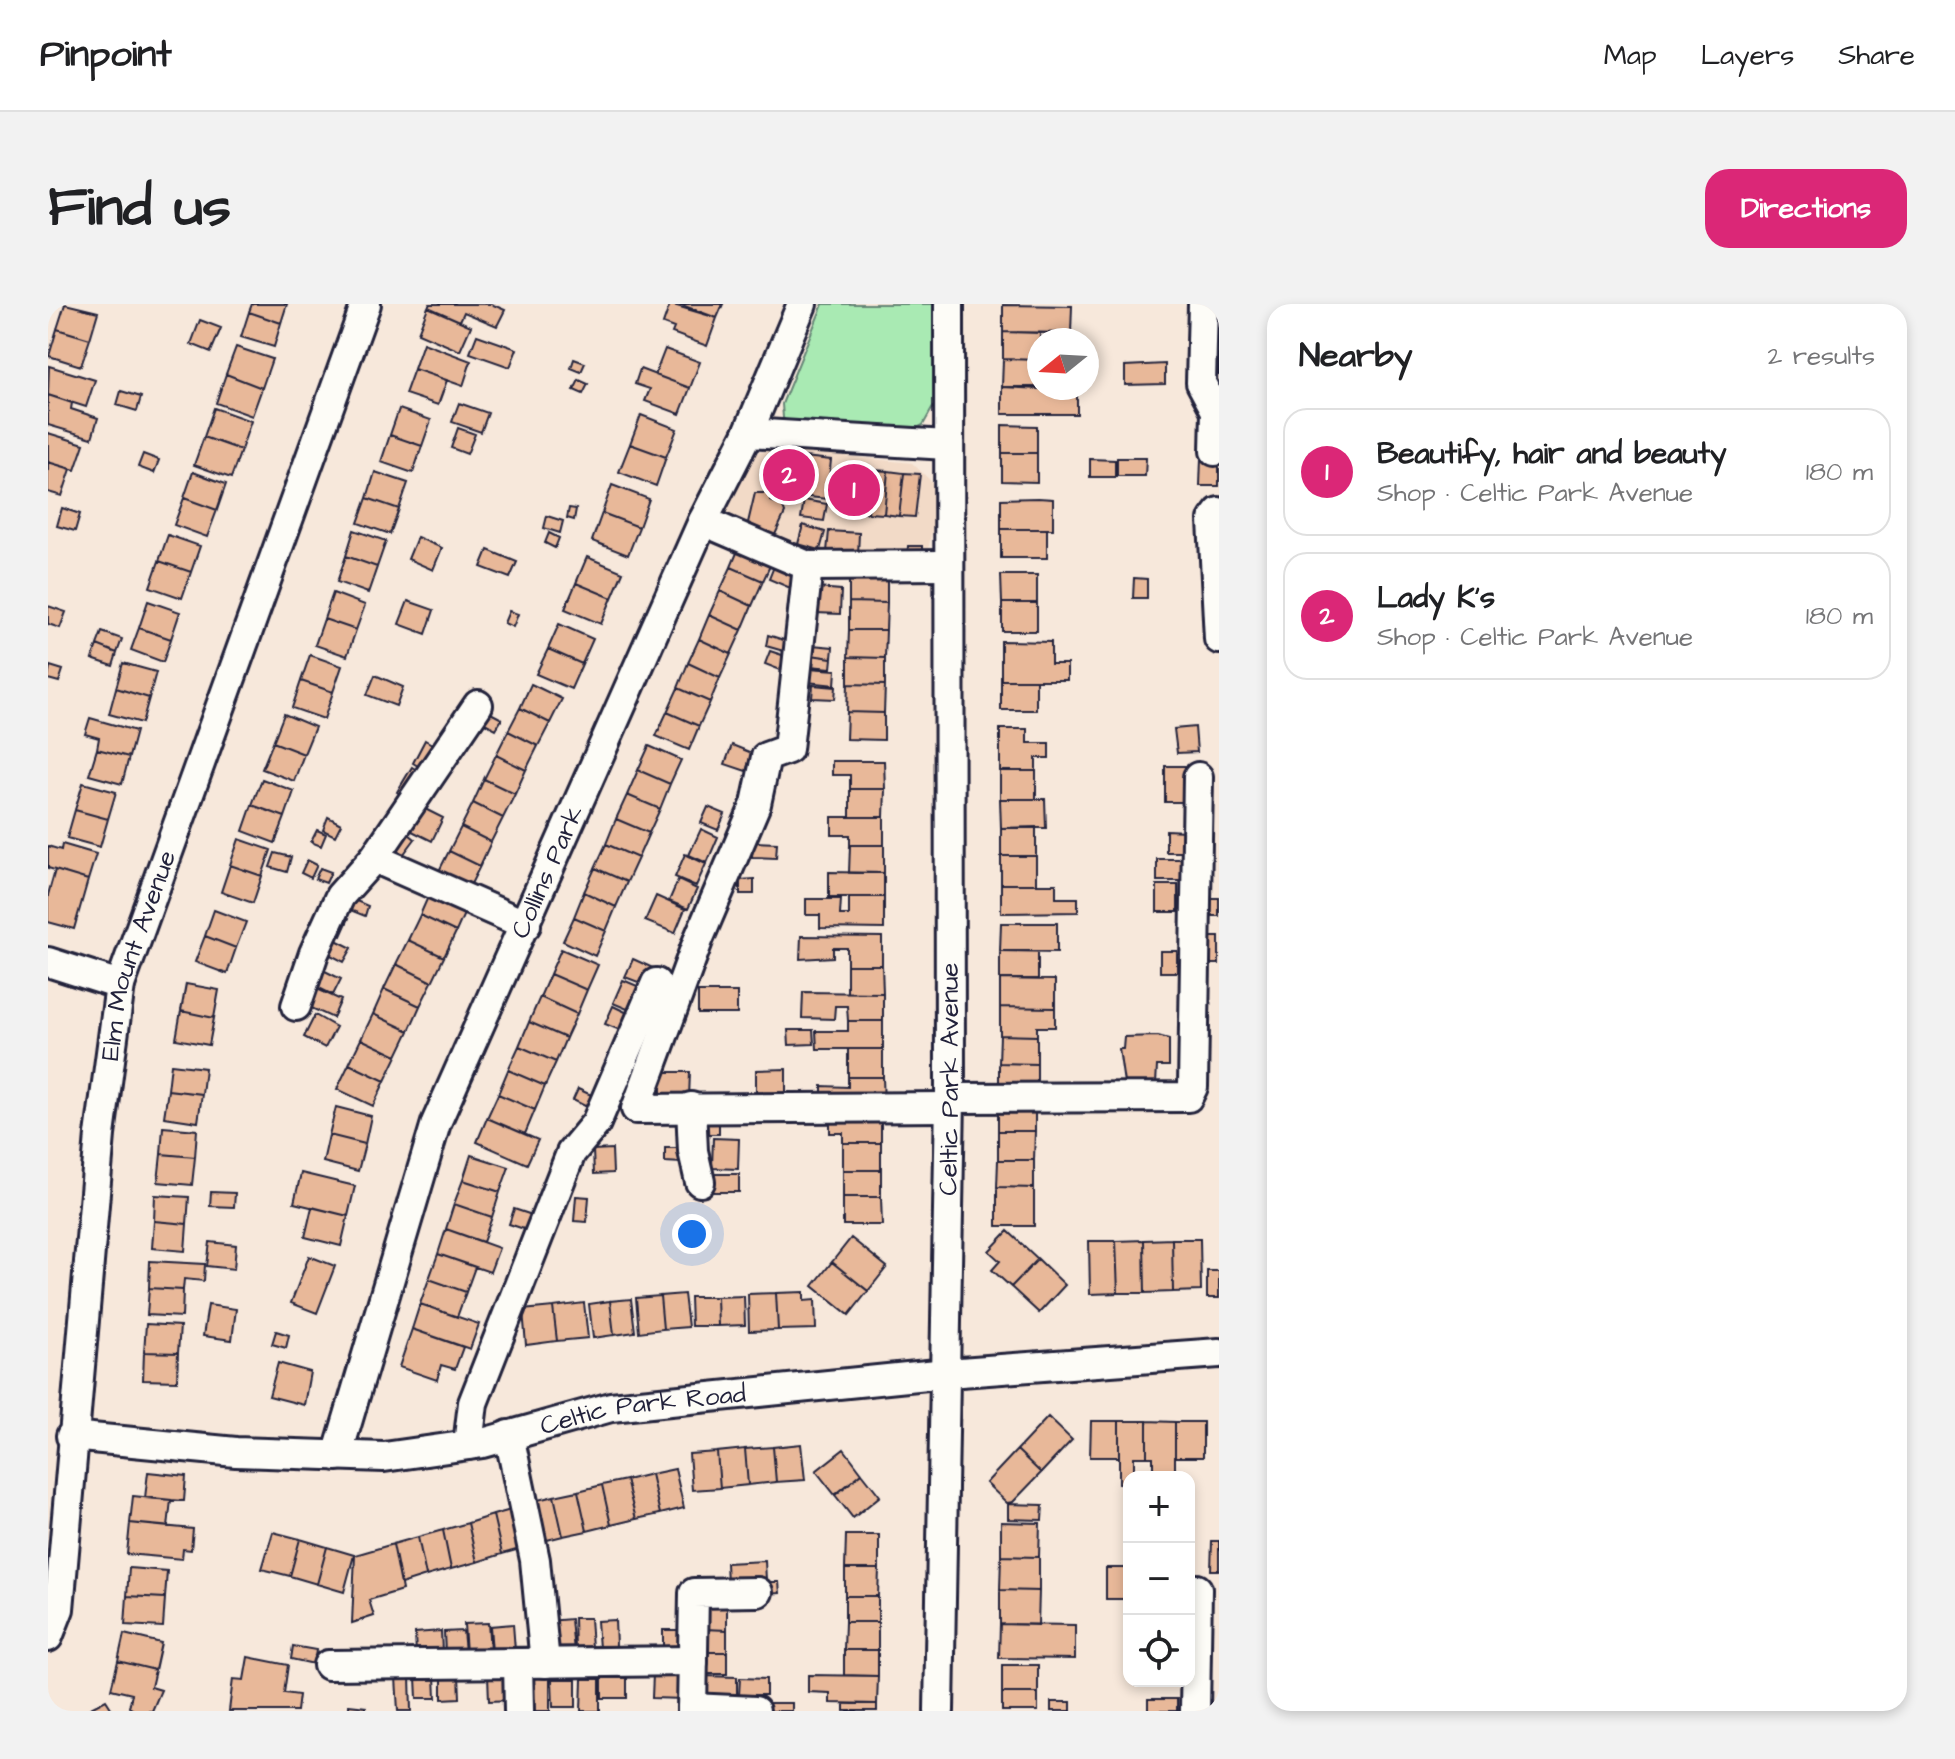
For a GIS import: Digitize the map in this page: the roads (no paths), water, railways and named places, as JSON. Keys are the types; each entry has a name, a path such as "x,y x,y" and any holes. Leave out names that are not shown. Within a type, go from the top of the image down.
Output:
{"street":[{"name":"Elm Mount Avenue","path":"48,1637 59,1609 71,1436 100,1135 120,985 366,304"},
{"name":"Collins Park","path":"337,1456 436,1123 703,521 748,433 802,304"},
{"name":"Celtic Park Avenue","path":"939,1711 947,1373 949,1102 949,304"},
{"path":"1186,304 1186,361"},
{"path":"1203,304 1201,383 1216,411 1215,451"},
{"path":"748,433 947,445"},
{"path":"1219,512 1213,520 1219,639"},
{"path":"703,521 808,566 947,565"},
{"path":"808,566 788,749 766,757 756,804 699,938 636,1109 1188,1097 1193,1087 1198,777"},
{"path":"296,1006 314,953 340,896 374,858 478,705"},
{"path":"374,858 526,925"},
{"path":"48,962 120,985"},
{"path":"468,1445 473,1403 571,1153 596,1123 656,983"},
{"path":"691,1107 693,1151 700,1182"},
{"name":"Celtic Park Road","path":"71,1436 236,1452 384,1457 468,1445 611,1407 947,1373 1219,1353"},
{"path":"509,1435 535,1560 531,1663 519,1711"},
{"path":"1195,1589 1195,1711"},
{"path":"755,1711 692,1710 694,1593 758,1592"},
{"path":"328,1665 693,1661"}],"place":[{"name":"Lady K's","path":"789,475"},
{"name":"Beautify, hair and beauty","path":"854,490"}]}
